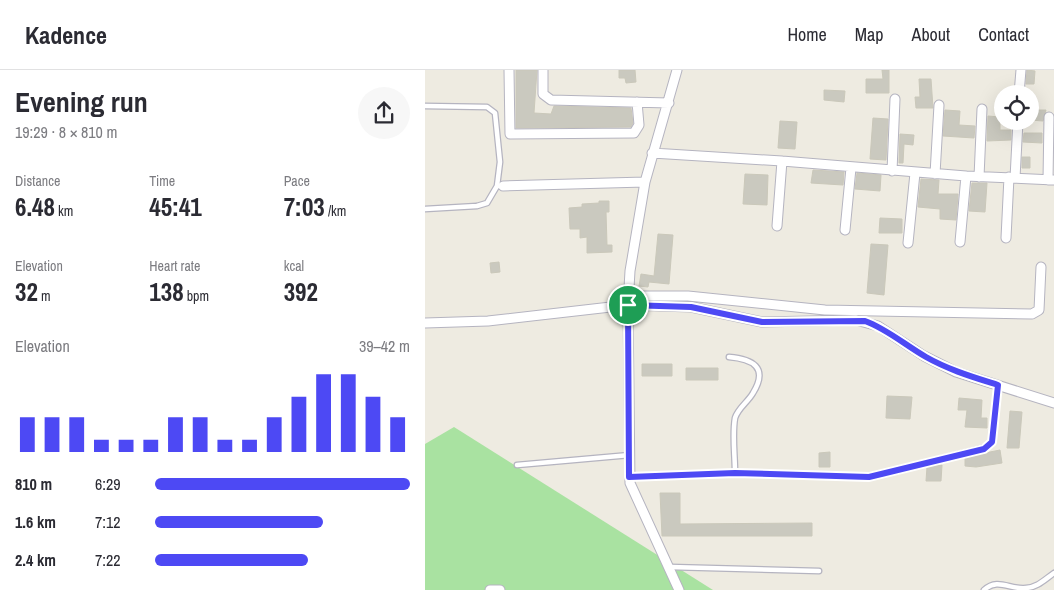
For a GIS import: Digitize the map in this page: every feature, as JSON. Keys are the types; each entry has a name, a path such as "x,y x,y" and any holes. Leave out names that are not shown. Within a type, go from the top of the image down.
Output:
{"street":[{"path":"509,70 510,134 634,133 639,125 637,102"},
{"path":"543,70 542,89 546,98 551,100 669,103"},
{"path":"677,70 645,182 630,271 628,301 629,477 636,499 670,567 679,590"},
{"path":"1020,85 1021,70"},
{"path":"892,171 895,99"},
{"path":"935,174 939,105"},
{"path":"979,177 982,109"},
{"path":"652,153 782,161 915,173 1051,180 1049,117"},
{"path":"1006,238 1017,130"},
{"path":"777,226 782,161"},
{"path":"845,230 851,168"},
{"path":"908,243 915,173"},
{"path":"960,242 966,176"},
{"path":"500,186 645,182"},
{"path":"425,323 488,321 628,301 688,296 825,310 1035,314 1040,306 1041,267"},
{"path":"628,301 691,307 762,322 865,321 877,326 939,364 956,372 1054,403"},
{"path":"490,590 500,590"}],"lane":[{"path":"425,106 487,107 495,113 500,162 500,186 487,203 477,206 425,209"},
{"path":"729,357 751,361 755,364 758,373 755,389 735,419 735,473"},
{"path":"629,477 735,473 869,477 984,449 992,442 998,385"},
{"path":"517,465 630,455"},
{"path":"670,567 819,571"},
{"path":"984,590 999,583 1023,589 1037,586 1054,573"}],"green space":[{"path":"454,427 713,590 425,590 425,444"}],"building":[{"path":"516,70 537,70 534,113 551,114 554,106 631,108 633,123 631,127 516,128"},
{"path":"619,70 635,70 636,82 626,83 625,78 619,78"},
{"path":"882,70 889,70 889,93 866,93 866,79 883,79"},
{"path":"1027,70 1035,71 1034,84 1026,84"},
{"path":"919,79 931,79 933,108 916,108 915,97 920,97"},
{"path":"824,90 845,91 844,102 824,100"},
{"path":"945,110 960,111 959,125 975,126 974,138 943,136"},
{"path":"1039,110 1046,110 1043,121 1039,121"},
{"path":"988,116 994,116 994,130 1011,130 1011,140 987,141"},
{"path":"873,118 888,119 886,160 870,159"},
{"path":"780,121 797,122 795,149 778,148"},
{"path":"1024,133 1042,133 1042,143 1023,142"},
{"path":"900,134 914,135 913,145 904,144 903,163 899,163"},
{"path":"1022,157 1030,157 1030,168 1022,168"},
{"path":"813,170 844,172 843,185 811,183"},
{"path":"857,173 881,175 880,191 855,189"},
{"path":"745,174 768,175 767,205 743,204"},
{"path":"921,179 939,180 938,194 958,194 956,220 940,219 940,209 918,207"},
{"path":"972,183 987,183 985,212 969,211"},
{"path":"599,201 609,201 609,212 606,212 607,245 612,245 612,252 587,253 587,237 580,238 580,229 570,229 569,208 582,207 582,204 599,203"},
{"path":"880,218 902,219 902,233 879,233"},
{"path":"658,234 673,235 669,284 649,282 648,287 639,286 641,274 654,276"},
{"path":"871,244 888,245 884,295 867,293"},
{"path":"499,262 500,272 491,273 490,263"},
{"path":"642,364 672,364 672,376 642,376"},
{"path":"686,368 718,368 718,380 686,380"},
{"path":"887,396 912,397 910,419 886,418"},
{"path":"959,398 982,400 981,418 987,418 987,428 965,427 967,410 958,410"},
{"path":"1010,411 1022,412 1019,448 1007,448"},
{"path":"1000,450 1002,463 976,467 965,466 965,457"},
{"path":"830,452 830,467 819,467 819,453"},
{"path":"942,465 941,481 926,481 927,467"},
{"path":"660,493 680,493 680,524 812,523 812,536 662,536"}],"route":[{"path":"628,305 691,307 762,322 865,321 877,326 939,364 956,372 998,385 992,442 984,449 919,463 881,476 735,473 629,477 630,386 628,305"}]}
